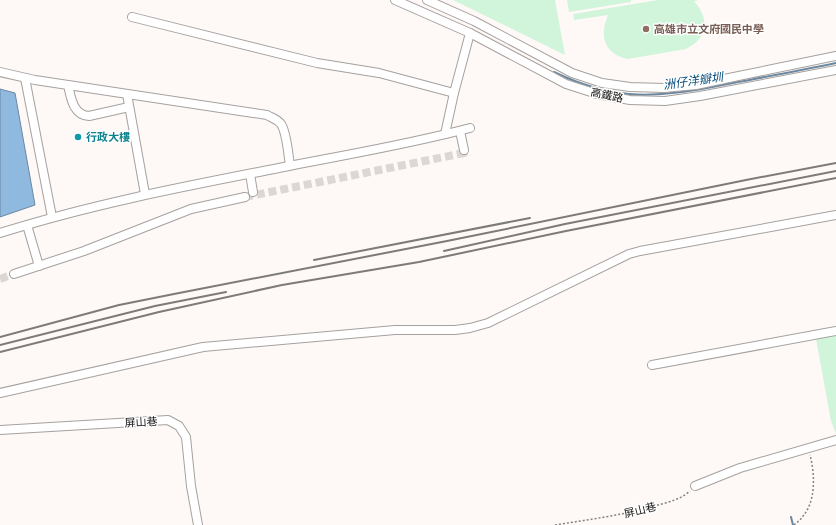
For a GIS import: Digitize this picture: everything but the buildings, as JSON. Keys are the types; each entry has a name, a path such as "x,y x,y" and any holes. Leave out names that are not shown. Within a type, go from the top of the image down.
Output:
{"street":[{"name":"高鐵路","path":"395,0 470,33 566,84 597,94 630,100 665,101 700,96 836,70"},
{"name":"高鐵路","path":"427,0 474,21 572,73 602,83 630,88 696,86 836,56"},
{"path":"132,17 317,63 379,73 454,93"},
{"path":"444,134 470,33"},
{"path":"0,72 68,85 259,114 276,119 281,124 284,131 290,165"},
{"path":"25,78 52,218"},
{"path":"68,85 74,108 85,116 129,107"},
{"path":"127,94 145,194"},
{"path":"0,233 145,194 384,148 470,128"},
{"path":"460,130 464,150"},
{"path":"250,174 253,192"},
{"path":"14,274 84,251 190,209 245,198"},
{"path":"0,393 203,347 395,330 455,330 470,328 488,323 629,254 836,215"},
{"path":"27,225 39,266"},
{"path":"652,365 836,331"},
{"name":"屏山巷","path":"0,430 168,420 179,426 186,437 191,486 198,525"},
{"path":"695,486 740,468 836,440"}],"path":[{"path":"794,525 803,516 811,500 813,475 812,462 808,448"},
{"name":"屏山巷","path":"555,525 622,514 663,504 689,493 695,486"}],"green space":[{"path":"453,0 555,0 565,55"},
{"path":"567,0 631,0 631,2 569,12"},
{"path":"658,0 699,0 694,1 703,15 704,28 699,39 693,45 686,49 628,59 613,53 606,43 604,30 608,15 574,20 573,14"},
{"path":"836,336 836,434 831,421 816,339"}],"water":[{"path":"0,89 15,93 35,205 0,217"}],"waterway":[{"name":"洲仔洋瓣圳","path":"554,72 572,80 600,89 643,95 697,90 836,63"},
{"path":"791,517 793,525"}],"tunnel":[{"path":"245,197 464,153 464,150"},
{"path":"0,279 14,274"}],"railway":[{"path":"0,337 119,305 836,163"},
{"path":"444,251 565,224 836,171"},
{"path":"0,352 159,312 282,285 419,262 566,231 836,178"},
{"path":"314,260 530,218"},
{"path":"0,345 155,306 226,292"}],"place":[{"name":"高雄市立文府國民中學","path":"646,29"},
{"name":"行政大樓","path":"78,137"}]}
